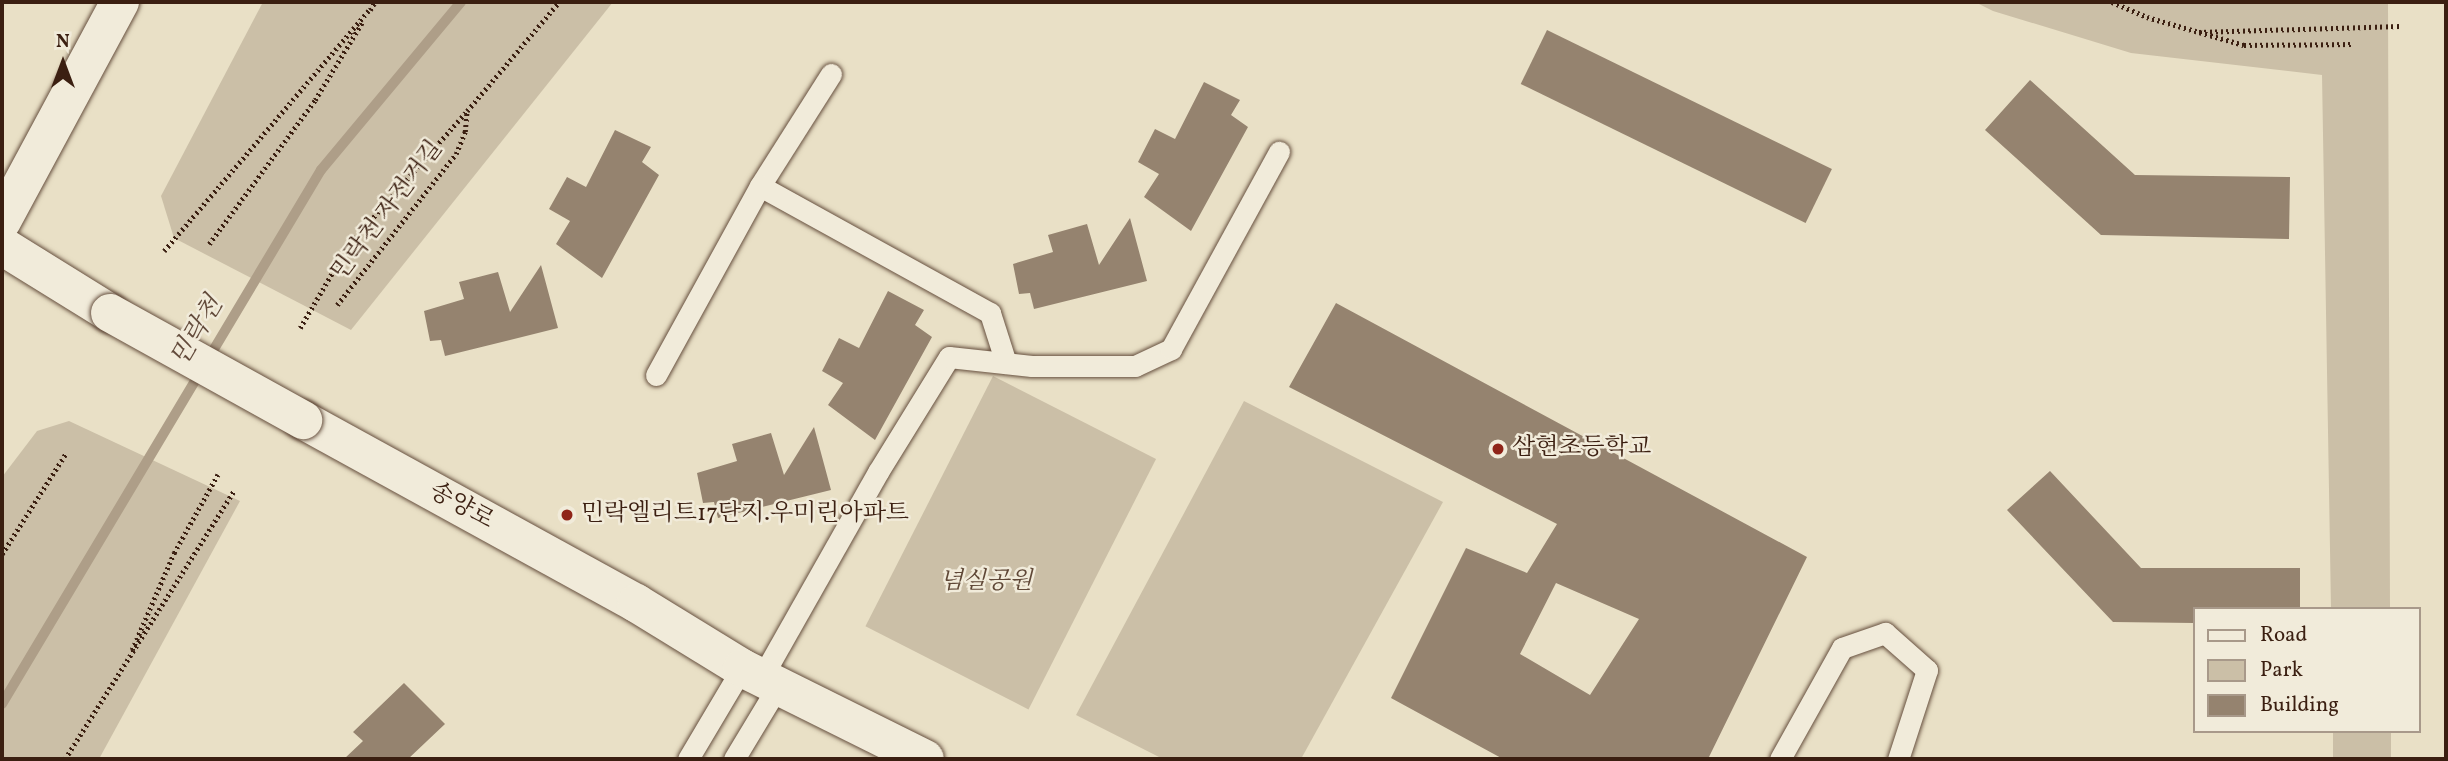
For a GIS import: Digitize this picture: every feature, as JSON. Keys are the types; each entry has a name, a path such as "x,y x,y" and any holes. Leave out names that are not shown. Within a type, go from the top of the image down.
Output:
{"street":[{"path":"2,221 120,2"},
{"name":"송양로","path":"2,246 110,313 636,603 761,677 925,759"}],"lane":[{"path":"656,375 761,186 831,74"},
{"path":"734,759 761,677 878,472 949,356 1006,363 1135,366 1171,349 1279,152"},
{"path":"761,186 990,313 1006,363"},
{"path":"1780,759 1842,648 1885,633 1927,670 1898,759"},
{"path":"688,759 761,677"}],"path":[{"path":"209,244 315,100 375,2"},
{"name":"민락천 자전거길","path":"337,305 456,154 465,132 467,111 559,2"},
{"path":"2112,2 2194,32 2244,46 2353,44"},
{"path":"164,251 371,8"},
{"path":"2194,32 2400,26"},
{"path":"300,328 348,246 467,111"},
{"path":"2,554 66,453"},
{"path":"126,663 174,552 218,474"},
{"path":"65,759 234,491"}],"green space":[{"path":"263,2 613,2 351,330 174,238 161,196"},
{"path":"1975,2 2388,2 2390,607 2331,607 2322,75 2131,53 1993,11"},
{"name":"념실공원","path":"993,376 1156,459 1028,709 865,626"},
{"path":"1244,401 1443,502 1301,759 1163,759 1076,715"},
{"path":"69,421 240,501 99,759 2,759 2,477 37,431"},
{"path":"2333,733 2391,733 2391,759 2333,759"}],"building":[{"path":"1547,30 1832,169 1806,223 1521,84"},
{"path":"2030,80 2135,175 2290,177 2289,239 2101,235 1985,130"},
{"path":"1204,82 1240,100 1231,115 1248,127 1191,231 1144,197 1159,174 1138,162 1155,129 1175,139"},
{"path":"615,130 651,147 642,162 659,175 602,278 556,244 570,221 549,209 567,177 586,187"},
{"path":"1130,218 1147,281 1034,309 1030,293 1019,294 1013,264 1053,252 1048,235 1087,224 1099,265"},
{"path":"541,265 558,328 445,356 441,340 430,341 424,311 464,299 459,282 498,272 510,312"},
{"path":"888,291 924,310 915,325 932,337 875,440 828,405 843,383 822,371 839,338 859,348"},
{"path":"1336,303 1807,557 1708,759 1503,759 1391,698 1466,548 1527,573 1557,524 1289,387","holes":["1556,583 1639,619 1590,695 1520,654"]},
{"path":"814,427 831,490 718,518 714,502 703,503 697,473 737,461 732,444 771,433 784,475"},
{"path":"2050,471 2141,568 2300,568 2300,607 2192,607 2192,623 2113,622 2007,510"},
{"path":"404,683 445,724 408,759 344,759 363,741 353,732"}],"waterway":[{"name":"민락천","path":"2,704 321,170 461,2"}],"place":[{"name":"삼현초등학교","path":"1498,449"},
{"name":"민락엘리트17단지.우미린아파트","path":"567,515"}]}
